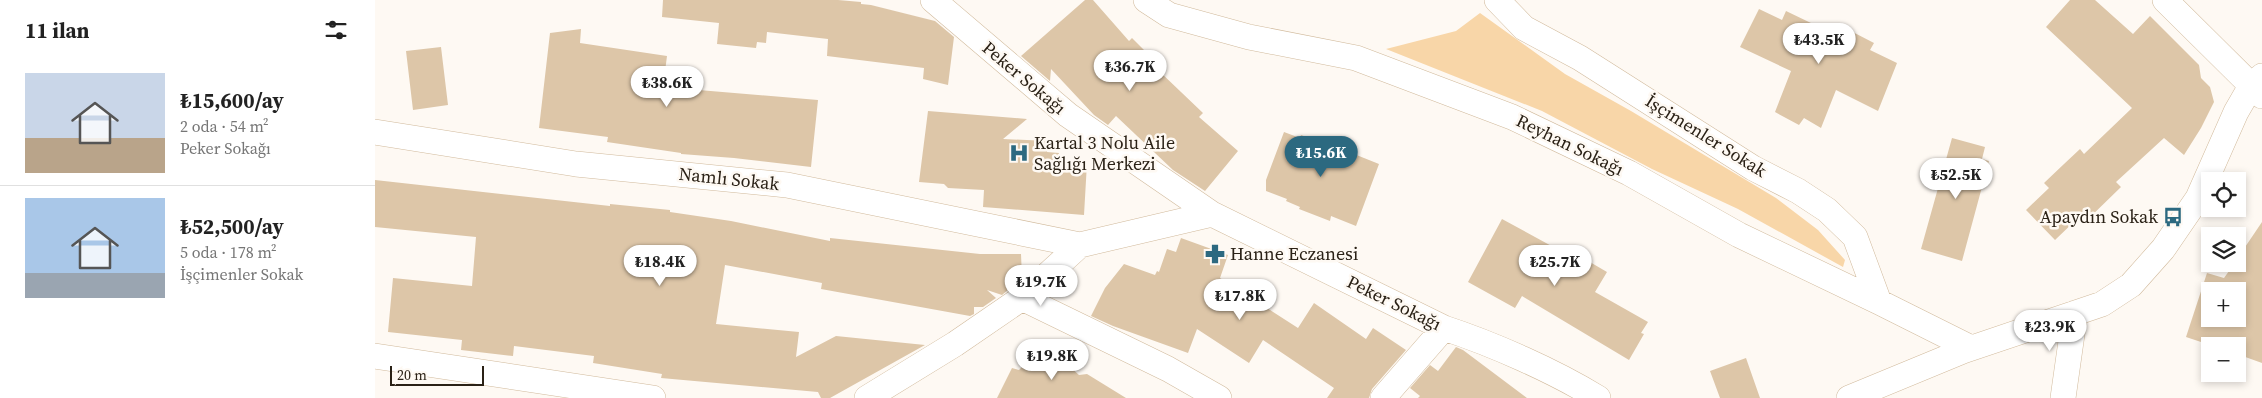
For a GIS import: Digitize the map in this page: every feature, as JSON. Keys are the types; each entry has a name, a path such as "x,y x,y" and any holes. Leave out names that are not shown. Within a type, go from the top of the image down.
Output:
{"street":[{"name":"Peker Sokağı","path":"933,0 1069,115 1212,214 1444,328 1470,336 1578,386 1598,398"},
{"name":"Reyhan Sokağı","path":"1146,0 1169,15 1249,37 1356,58 1512,117 1629,174 1739,235 1971,348"},
{"name":"İşçimenler Sokak","path":"1497,0 1524,28 1596,67 1753,168 1798,191 1827,210 1855,237 1879,302"},
{"path":"1849,398 1971,348 2102,304 2131,285 2163,249 2198,198 2236,112 2258,86 2165,0"},
{"name":"Namlı Sokak","path":"375,132 576,164 787,185 1080,245"},
{"path":"867,398 955,344 1022,298 1080,245 1212,214"},
{"path":"1022,298 1168,368 1219,398"},
{"path":"2063,398 2075,313"},
{"path":"1383,398 1444,328"},
{"path":"375,356 653,398"}],"shaded area":[{"path":"1480,13 1565,74 1631,111 1776,198 1818,230 1845,260 1843,267 1738,209 1652,169 1542,111 1386,49 1456,31"}],"building":[{"path":"663,0 838,0 861,2 861,4 935,21 954,37 948,85 923,79 924,68 827,56 828,39 767,32 766,43 757,42 756,48 717,44 719,23 662,17"},
{"path":"1085,0 1093,0 1129,41 1132,38 1162,68 1159,71 1203,113 1199,117 1238,151 1205,191 1173,170 1116,116 1108,125 1094,115 1051,69 1050,81 1021,56"},
{"path":"2070,0 2095,0 2133,34 2150,16 2199,65 2201,78 2210,87 2214,102 2184,155 2164,138 2116,182 2121,187 2083,224 2078,218 2055,240 2026,210 2049,188 2044,183 2080,149 2084,154 2132,108 2046,27"},
{"path":"1759,9 1782,20 1786,11 1838,36 1843,27 1874,43 1870,50 1897,63 1878,111 1836,90 1821,128 1804,118 1799,125 1775,112 1791,71 1740,47"},
{"path":"581,29 580,43 667,56 663,87 818,100 811,167 681,154 607,142 608,137 539,128 550,33"},
{"path":"441,47 448,105 413,110 406,51"},
{"path":"928,111 1027,119 1003,139 1048,141 1047,152 1059,153 1059,161 1087,163 1084,215 983,207 984,190 948,188 944,184 919,182"},
{"path":"1284,132 1300,138 1301,135 1325,144 1326,140 1379,164 1356,226 1331,216 1330,221 1299,209 1300,207 1286,201 1287,199 1266,191 1266,180"},
{"path":"1952,138 1985,147 1982,159 1989,161 1962,261 1921,249"},
{"path":"375,180 610,206 610,204 670,210 670,212 731,221 830,241 830,238 980,254 1021,254 1022,278 1002,295 987,290 996,298 983,307 974,307 974,314 970,316 821,289 822,283 725,265 716,324 799,332 796,357 836,336 925,345 830,398 821,398 818,392 661,378 662,374 593,363 594,356 514,346 513,356 461,350 462,340 388,332 393,278 472,286 476,237 375,227"},
{"path":"1502,219 1568,255 1571,251 1607,272 1595,292 1648,322 1641,333 1644,334 1629,360 1522,296 1515,308 1468,282"},
{"path":"2262,222 2262,363 2246,357 2246,337 2201,337 2201,342 2186,337 2201,291 2201,327 2246,327 2246,282 2204,282 2207,273 2224,278 2228,272 2246,272 2246,246"},
{"path":"1181,238 1228,255 1220,278 1298,328 1314,303 1366,339 1373,328 1406,350 1372,389 1369,398 1327,398 1334,388 1263,340 1249,363 1197,329 1188,353 1113,326 1091,316 1105,288 1124,264 1155,275 1157,271 1159,272 1167,249 1176,252"},
{"path":"1045,344 1079,375 1087,374 1126,398 997,398 1012,368 1019,370"},
{"path":"1456,347 1463,350 1527,398 1418,398 1420,396 1410,388 1430,365 1438,371"},
{"path":"1746,358 1760,398 1720,398 1710,371"}],"place":[{"name":"Kartal 3 Nolu Aile Sağlığı Merkezi","path":"1019,153"},
{"name":"Apaydın Sokak","path":"2173,217"},
{"name":"Hanne Eczanesi","path":"1215,254"}]}
